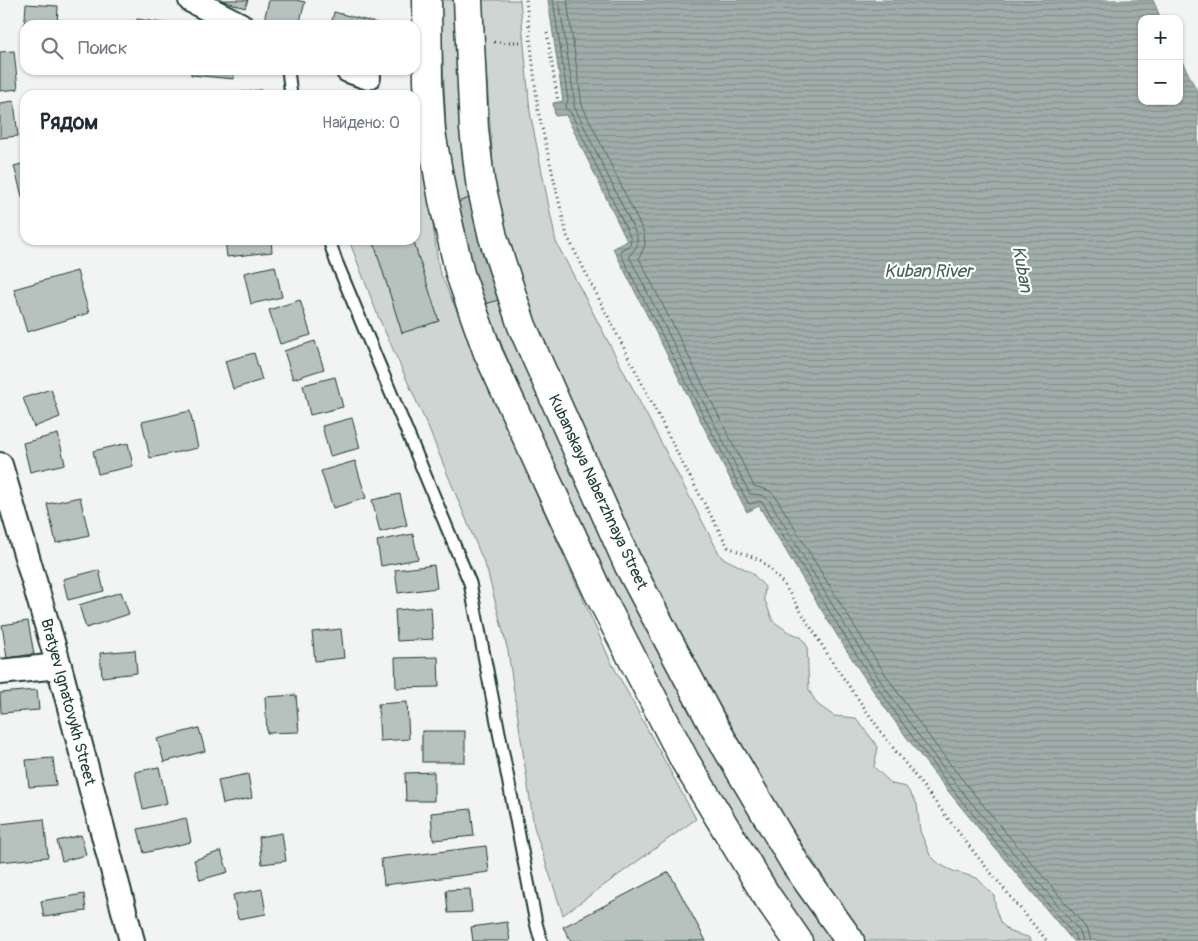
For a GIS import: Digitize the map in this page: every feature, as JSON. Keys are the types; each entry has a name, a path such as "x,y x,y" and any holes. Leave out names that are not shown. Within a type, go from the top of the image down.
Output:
{"main road":[{"path":"426,0 431,132 441,190 460,274 488,353 598,590 685,761 766,895 798,941"},
{"name":"Kubanskaya Naberzhnaya Street","path":"468,0 474,129 480,181 493,237 522,326 629,566 703,705 796,865 850,941"}],"street":[{"path":"190,0 230,20"},
{"name":"Bratyev Ignatovykh Street","path":"0,465 59,666 132,941"},
{"path":"0,672 59,666"}],"lane":[{"path":"289,75 290,90"},
{"path":"331,245 336,261 470,583 541,941"}],"path":[{"path":"526,0 538,110 567,236 684,466 728,547 762,561 783,583 833,663 884,736 1046,941"},
{"path":"547,33 558,102"}],"shaded area":[{"path":"440,0 457,0 487,261 834,941 813,941 760,861 708,773 620,610 539,435 479,290 459,229 447,149"},
{"path":"481,0 520,0 530,112 556,242 721,557 751,572 765,587 764,598 773,621 787,631 801,637 807,646 809,690 817,704 834,716 856,718 878,747 874,767 892,784 906,787 917,804 920,831 930,855 939,864 953,871 977,878 994,896 1000,922 1010,932 1028,937 1032,941 865,941 781,812 707,683 641,556 578,420 525,297 504,234 494,178"},
{"path":"420,129 439,270 610,660 696,819 563,915 534,827 508,651 487,570 428,427 378,316 351,245 420,245"}],"water":[{"name":"Kuban River","path":"548,0 1153,0 1159,15 1138,15 1138,105 1183,105 1183,63 1198,93 1198,941 1073,941 962,809 920,755 844,646 759,506 747,512 613,248 627,241 566,115 555,116 553,103 563,101"}],"building":[{"path":"221,0 248,0 245,8"},
{"path":"269,0 305,2 300,20 264,20"},
{"path":"26,4 58,6 57,20 25,20"},
{"path":"334,12 365,20 332,20"},
{"path":"14,51 18,89 0,91 0,52"},
{"path":"191,75 234,75 234,79"},
{"path":"14,101 18,136 0,138 0,103"},
{"path":"20,164 20,189 14,166"},
{"path":"487,192 520,293 464,311 431,211"},
{"path":"226,245 271,245 272,252 227,257"},
{"path":"375,245 415,245 439,321 402,333"},
{"path":"275,266 282,297 251,304 244,273"},
{"path":"77,271 89,313 27,332 14,289"},
{"path":"300,300 311,335 280,344 269,310"},
{"path":"315,341 324,369 293,379 284,351"},
{"path":"254,353 262,380 233,389 225,361"},
{"path":"335,377 343,407 310,415 303,385"},
{"path":"51,389 60,417 34,427 23,398"},
{"path":"190,411 198,448 150,458 142,422"},
{"path":"352,418 360,448 330,456 322,426"},
{"path":"58,434 65,464 30,472 23,443"},
{"path":"128,443 133,466 98,474 93,451"},
{"path":"355,461 366,498 333,508 321,471"},
{"path":"400,494 407,525 380,532 372,500"},
{"path":"80,497 89,535 56,543 47,504"},
{"path":"413,534 418,559 381,566 377,541"},
{"path":"434,565 437,588 398,593 395,570"},
{"path":"99,570 104,591 68,600 63,579"},
{"path":"121,592 129,614 86,628 79,605"},
{"path":"431,607 433,639 397,641 395,610"},
{"path":"28,621 34,654 7,658 2,625"},
{"path":"341,629 344,658 315,661 312,632"},
{"path":"135,650 137,673 102,677 100,653"},
{"path":"438,657 439,687 396,688 395,658"},
{"path":"37,690 39,710 1,713 0,693"},
{"path":"296,695 299,732 267,733 265,697"},
{"path":"407,702 409,739 380,741 378,704"},
{"path":"199,728 205,751 164,762 157,739"},
{"path":"422,731 465,731 465,762 422,762"},
{"path":"53,758 56,785 29,787 26,760"},
{"path":"159,767 167,803 143,809 135,772"},
{"path":"434,772 434,801 406,801 405,773"},
{"path":"248,774 252,798 223,804 218,780"},
{"path":"471,809 474,836 433,840 431,813"},
{"path":"186,818 191,842 144,853 138,829"},
{"path":"44,819 48,857 0,862 0,824"},
{"path":"282,833 286,861 262,864 259,837"},
{"path":"81,835 86,855 62,861 57,841"},
{"path":"486,846 489,872 384,885 381,859"},
{"path":"221,851 228,872 200,880 194,860"},
{"path":"669,872 706,941 571,941 563,927"},
{"path":"262,889 266,914 238,919 233,895"},
{"path":"470,889 472,912 448,913 446,890"},
{"path":"84,894 86,911 44,917 41,901"},
{"path":"507,922 510,941 473,941 471,927"}],"water label":[{"name":"Kuban","path":"1022,269"}]}
